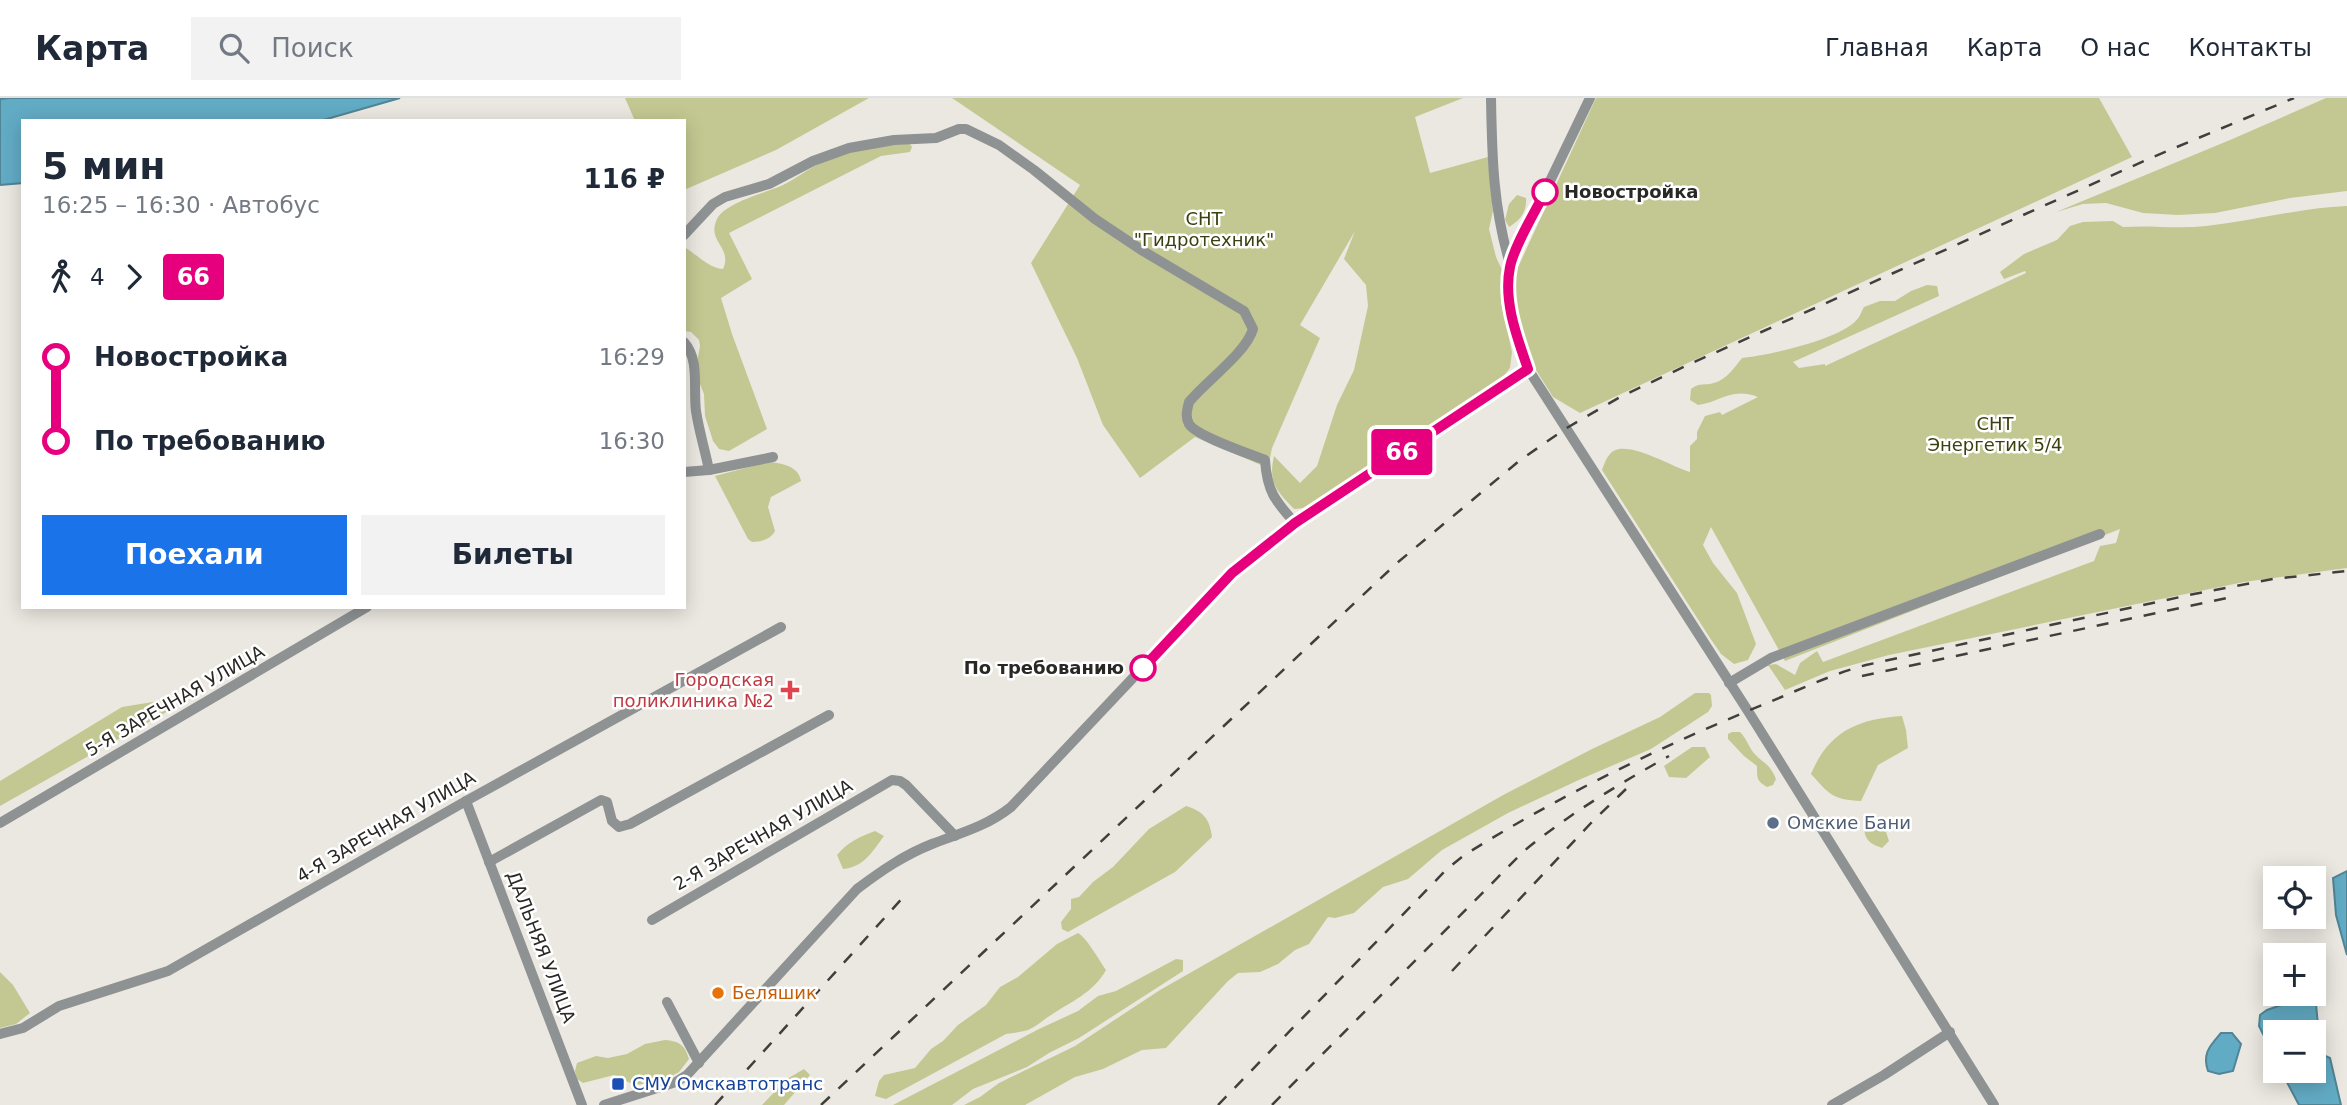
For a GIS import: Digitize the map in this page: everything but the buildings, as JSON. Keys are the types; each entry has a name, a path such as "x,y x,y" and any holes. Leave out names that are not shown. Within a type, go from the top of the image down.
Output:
{"street":[{"path":"1491,98 1494,190 1510,264 1509,299 1528,369 1994,1105"},
{"path":"1510,264 1590,98"},
{"path":"686,233 713,204 725,197 769,184 813,161 849,148 894,140 936,138 959,130 973,132 999,145 1095,219 1143,251 1244,311 1253,329 1251,335 1241,349 1189,402 1187,419 1189,425 1201,434 1265,460 1268,487 1295,523"},
{"path":"686,344 691,350 693,360 696,411 709,470"},
{"path":"604,1105 676,1082 699,1063 857,889 900,859 979,828 1011,807 1232,573 1295,523 1528,369"},
{"path":"686,472 773,457"},
{"path":"1729,683 1772,658 2100,534"},
{"name":"5-Я ЗАРЕЧНАЯ УЛИЦА","path":"0,823 364,609"},
{"name":"4-Я ЗАРЕЧНАЯ УЛИЦА","path":"0,1034 23,1028 60,1006 168,971 466,801 781,627"},
{"path":"489,862 601,800 607,802 615,825 619,827 630,824 829,715"},
{"name":"2-Я ЗАРЕЧНАЯ УЛИЦА","path":"652,920 892,780 906,785 955,836"},
{"name":"ДАЛЬНЯЯ УЛИЦА","path":"466,801 582,1105"},
{"path":"667,1002 699,1063"},
{"path":"1832,1105 1950,1032"}],"green space":[{"path":"625,98 869,98 776,150 686,189 686,119 634,119"},
{"name":"СНТ \"Гидротехник\"","path":"952,98 1463,98 1415,117 1430,173 1488,157 1493,211 1489,229 1503,272 1501,302 1512,352 1510,368 1502,378 1305,508 1294,509 1275,485 1272,465 1274,456 1300,483 1317,466 1337,405 1354,370 1368,306 1366,285 1344,259 1355,231 1300,325 1320,338 1272,448 1268,468 1195,437 1140,478 1103,425 1077,358 1031,263 1080,185"},
{"path":"1596,98 2099,98 2132,157 1580,413 1553,397 1526,354 1514,309 1514,276"},
{"path":"2326,98 2347,98 2347,191 2290,198 2215,213 2143,213 2106,203 2083,204 2056,212 2230,140"},
{"path":"909,143 912,147 910,152 881,156 729,233 752,279 721,298 767,429 729,451 719,449 713,441 705,416 704,394 698,379 699,340 691,332 686,331 686,248 708,264 723,269 725,255 715,233 717,219 722,213 747,199 783,185 814,166 867,148"},
{"path":"1517,195 1526,198 1524,211 1509,227 1505,220 1509,204"},
{"name":"СНТ Энергетик 5/4","path":"2347,206 2347,568 2244,582 1889,655 1830,671 1785,690 1768,665 1776,664 1795,675 1800,663 1817,651 1823,662 2094,561 2100,546 2116,543 2120,529 1785,661 1711,527 1703,545 1713,563 1737,593 1756,644 1748,660 1734,664 1721,654 1710,638 1602,470 1610,454 1626,449 1690,472 1690,446 1697,439 1697,432 1705,416 1720,412 1722,415 1758,397 1733,394 1698,405 1690,400 1691,389 1694,387 1722,379 1742,358 1787,350 1839,332 1859,317 1864,307 1880,301 1895,301 1927,285 1937,286 1939,296 1793,362 1799,368 1825,366 2026,273 2025,271 2004,279 2000,272 2024,254 2057,240 2070,226 2083,222 2113,221 2123,227 2196,227"},
{"path":"768,462 784,464 793,469 801,481 771,497 768,507 775,531 765,540 752,542 715,476"},
{"path":"1695,693 1711,695 1712,706 1708,712 1651,749 1508,813 1442,850 1408,879 1383,887 1354,913 1328,917 1309,944 1295,950 1278,964 1260,972 1238,973 1228,981 1166,1048 1142,1050 1103,1069 1075,1077 1025,1105 964,1105 999,1083 1075,1046 1160,990 1505,794 1660,717"},
{"path":"165,700 170,710 0,806 0,781 122,707"},
{"path":"1902,716 1908,748 1878,765 1861,801 1832,795 1811,774 1827,747 1847,730 1872,720"},
{"path":"1740,732 1753,752 1771,769 1776,779 1773,785 1767,787 1759,781 1757,766 1728,739 1728,734"},
{"path":"1692,747 1705,747 1710,757 1686,778 1669,777 1664,766"},
{"path":"1186,806 1205,817 1212,837 1175,872 1068,932 1062,929 1061,922 1071,909 1071,899 1079,897 1113,867 1149,829"},
{"path":"1872,816 1885,829 1889,841 1882,848 1868,841 1865,834 1864,818"},
{"path":"875,831 884,836 871,853 857,865 843,869 837,855 854,840"},
{"path":"1078,933 1089,944 1106,970 1082,996 1031,1028 1006,1034 886,1099 875,1096 879,1081 884,1075 915,1068 931,1049 958,1025 986,1005 1000,987 1018,977 1057,944"},
{"path":"1176,959 1183,960 1183,971 1079,1038 1027,1067 973,1089 952,1105 893,1105 1078,1011 1098,996 1116,991"},
{"path":"0,972 13,985 30,1013 16,1024 0,1028"},
{"path":"665,1040 681,1045 689,1059 679,1072 660,1082 634,1085 614,1075 583,1083 577,1079 577,1063 596,1056 608,1058 627,1054 645,1044"},
{"path":"804,1069 810,1075 784,1105 762,1105 787,1079"}],"water":[{"path":"400,98 327,119 21,119 21,183 0,185 0,99"},
{"path":"2347,871 2347,955 2336,915 2333,878"},
{"path":"2278,1006 2316,1006 2318,1020 2263,1020 2263,1034 2259,1026 2260,1015"},
{"path":"2221,1033 2232,1033 2241,1044 2233,1071 2219,1074 2208,1071 2206,1059 2210,1046"},
{"path":"2326,1056 2330,1058 2341,1105 2299,1105 2287,1083 2326,1083"}],"railway":[{"path":"821,1105 1397,563 1519,461 1565,429 1620,397 1692,363 2153,157 2294,98"},
{"path":"1218,1105 1447,869 1463,856 1536,813 1650,754 1816,682 1866,665 2194,594 2273,579 2347,571"},
{"path":"1862,676 2227,598"},
{"path":"1272,1105 1524,851 1595,800 1669,756"},
{"path":"1452,971 1626,789"},
{"path":"715,1105 907,893"}],"bus line":[{"name":"66","path":"1143,668 1232,573 1295,523 1528,369 1509,299 1508,282 1510,264 1545,192"}],"place":[{"name":"Новостройка","path":"1545,192"},
{"name":"По требованию","path":"1143,668"},
{"name":"Городская поликлиника №2","path":"790,690"},
{"name":"Омские Бани","path":"1773,823"},
{"name":"Беляшик","path":"718,993"},
{"name":"СМУ Омскавтотранс","path":"618,1084"}]}
